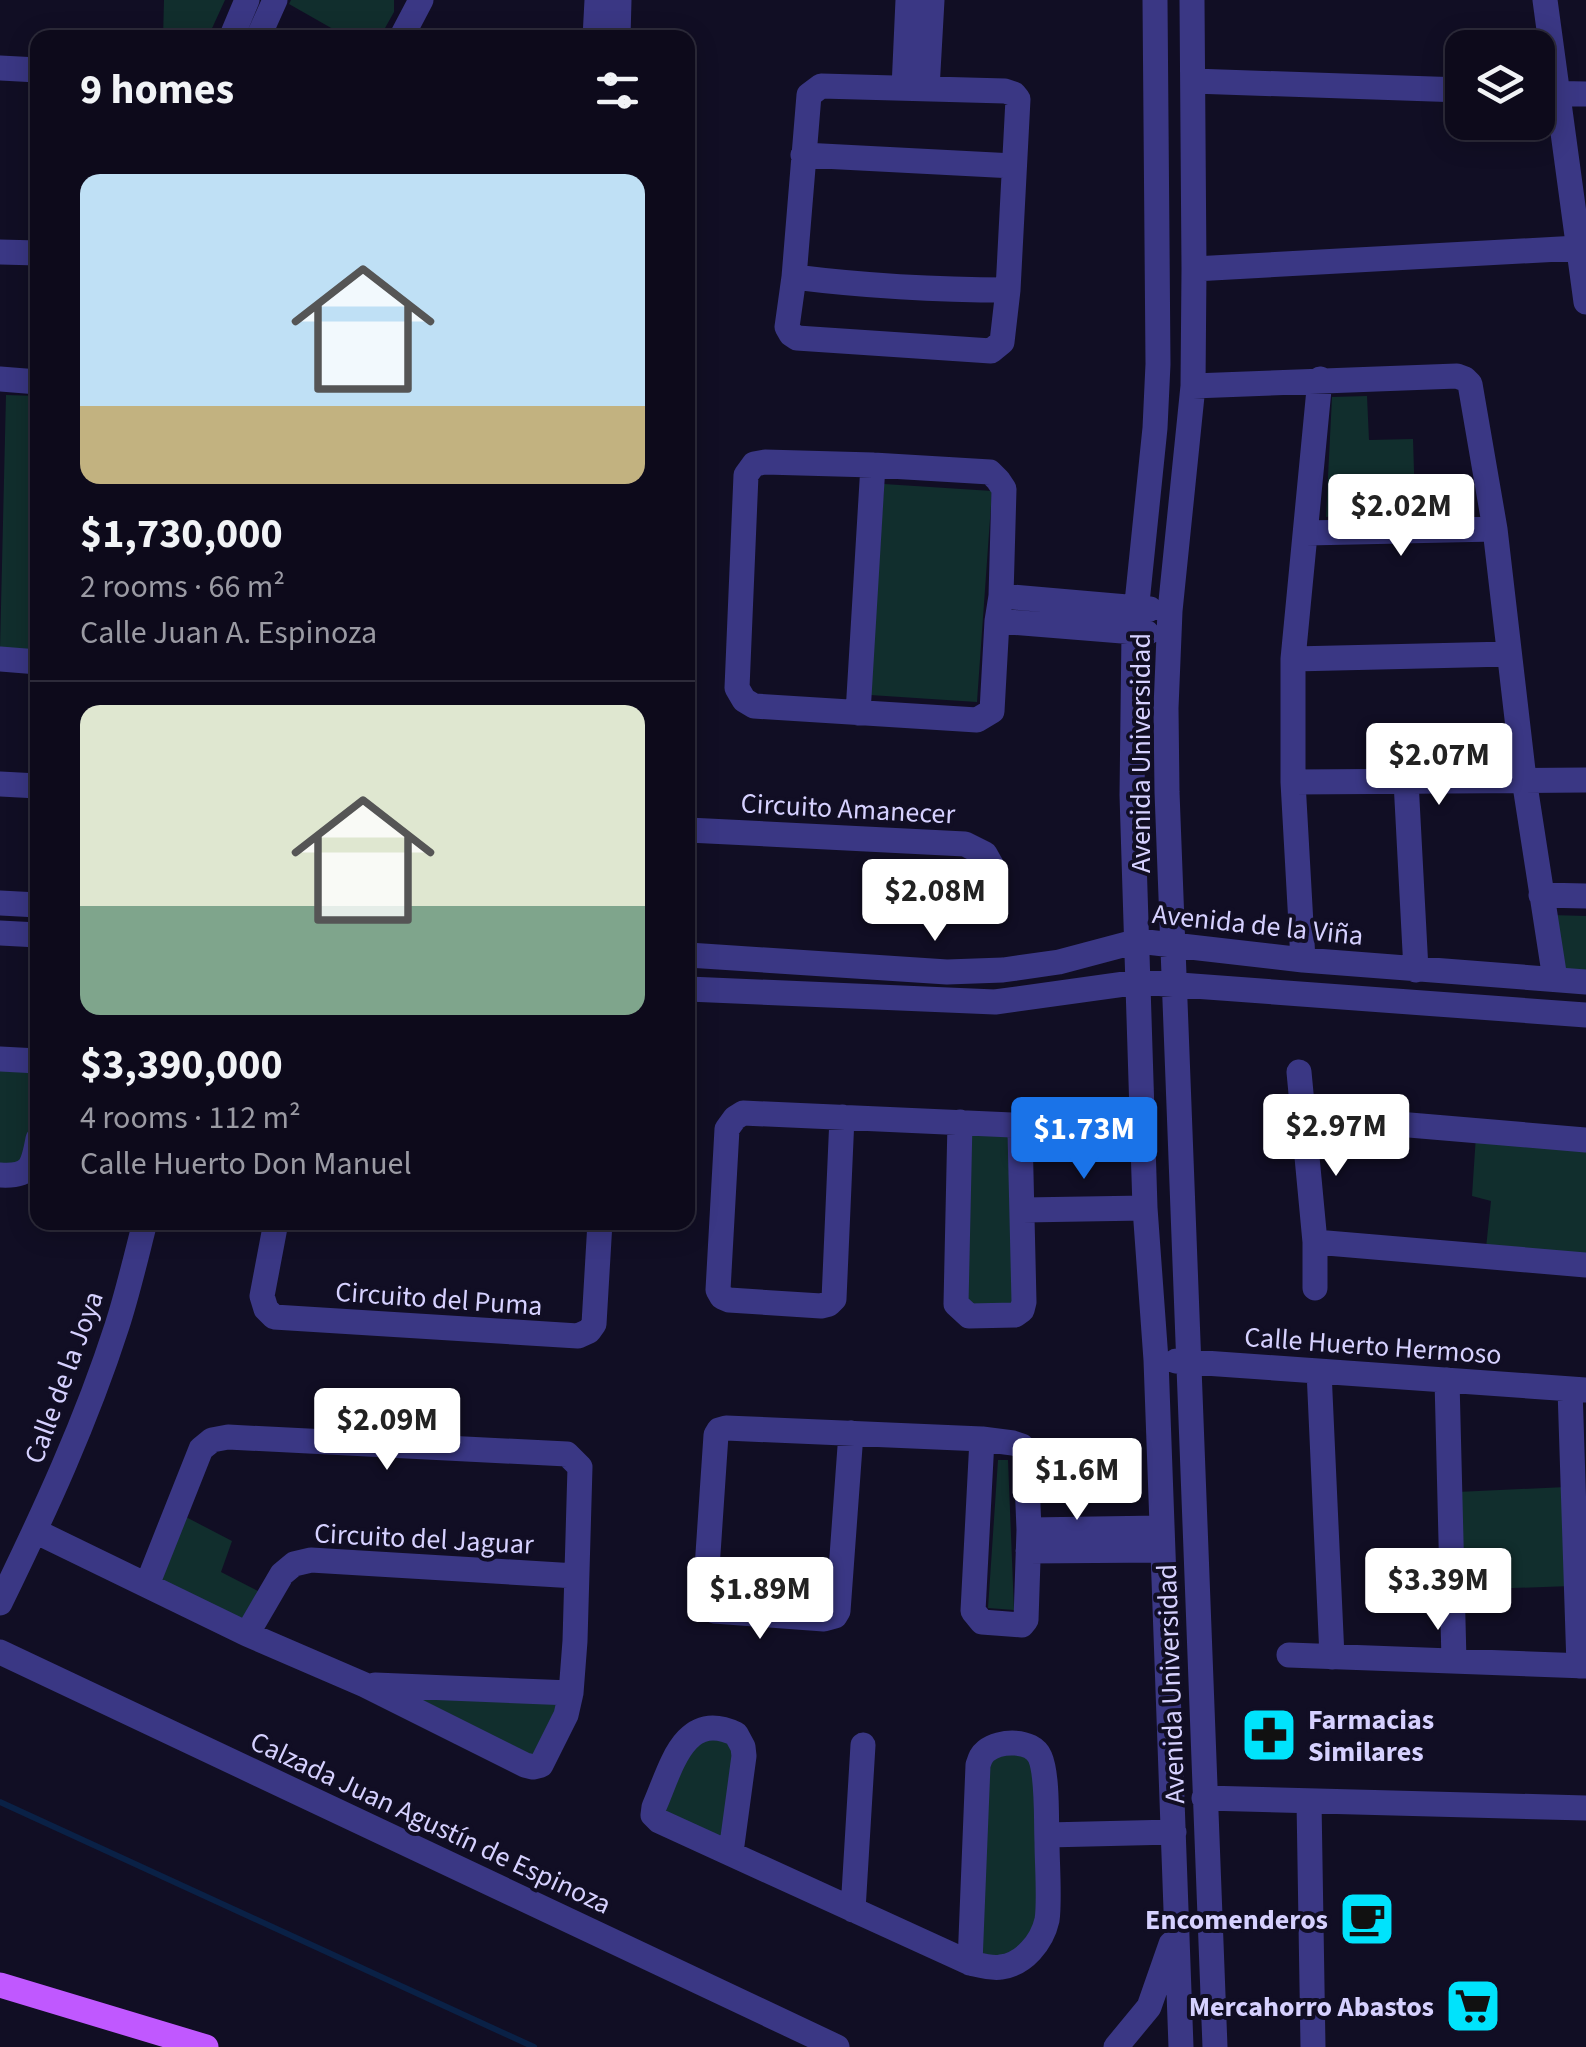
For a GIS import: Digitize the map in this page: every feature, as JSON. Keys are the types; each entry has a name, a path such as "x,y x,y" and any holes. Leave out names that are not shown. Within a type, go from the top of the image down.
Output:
{"main road":[{"path":"0,1985 206,2047"}],"street":[{"path":"235,30 248,0"},
{"path":"262,30 275,0"},
{"path":"405,30 421,0"},
{"path":"595,30 597,0"},
{"path":"618,30 619,0"},
{"path":"908,0 916,88"},
{"path":"916,88 932,0"},
{"name":"Avenida Universidad","path":"1155,0 1158,364 1156,428 1134,620 1132,795 1145,1208 1156,1360 1181,2047"},
{"name":"Avenida Universidad","path":"1192,0 1193,386 1169,623 1167,792 1215,2047"},
{"path":"1545,0 1546,30"},
{"path":"0,68 30,70"},
{"path":"1193,81 1445,89"},
{"path":"821,86 916,88 1005,91 1018,100 1002,342 991,352 797,338 787,327 810,95 821,86"},
{"path":"1555,93 1586,94"},
{"path":"1555,123 1580,216 1578,248 1586,302"},
{"path":"803,155 1014,166"},
{"path":"1194,269 1578,248"},
{"path":"0,252 30,253"},
{"path":"794,278 937,290 1008,290"},
{"path":"1193,386 1457,376 1470,384 1495,530 1524,779 1555,980"},
{"path":"0,380 30,382"},
{"path":"1303,960 1293,782 1294,660 1320,380"},
{"path":"764,462 873,465 990,472 1004,489 992,711 977,720 754,706 744,700 737,688 746,474 754,464 764,462"},
{"path":"858,713 873,465"},
{"path":"1306,533 1495,530"},
{"path":"999,608 1169,623"},
{"path":"1294,660 1509,654"},
{"path":"0,659 30,661"},
{"path":"1293,782 1586,780"},
{"path":"1406,781 1416,970"},
{"path":"0,784 30,786"},
{"name":"Circuito Amanecer","path":"695,830 965,844 985,854 994,870"},
{"path":"1540,895 1586,896"},
{"path":"0,903 30,905"},
{"path":"0,933 30,935"},
{"name":"Avenida de la Viña","path":"695,956 948,972 1060,962 1138,941 1303,960 1586,982"},
{"path":"760,992 762,961"},
{"path":"695,989 995,1002 1139,982 1586,1015"},
{"path":"0,1059 30,1060"},
{"path":"1299,1072 1315,1242 1315,1288"},
{"path":"842,1118 834,1298 821,1306 729,1300 722,1296 718,1290 726,1129 743,1113 960,1122 1012,1125 1020,1132 1022,1310 1015,1315 968,1316 956,1304 960,1122"},
{"path":"1302,1116 1586,1140"},
{"path":"0,1175 12,1176 30,1168"},
{"path":"1023,1210 1145,1208"},
{"name":"Calle de la Joya","path":"0,1603 97,1382 118,1324 144,1230"},
{"name":"Circuito del Puma","path":"274,1230 262,1296 274,1317 578,1336 594,1324 600,1230"},
{"path":"1315,1242 1586,1265"},
{"name":"Calle Huerto Hermoso","path":"1156,1360 1578,1389"},
{"path":"1319,1371 1332,1657"},
{"path":"1447,1380 1454,1661"},
{"path":"1289,1655 1583,1666 1578,1389"},
{"path":"851,1433 835,1616 824,1619 714,1611 705,1598 719,1430 851,1433 982,1439 1022,1446 1026,1454 1029,1541 1026,1620 1022,1625 982,1622 973,1611 982,1439"},
{"path":"35,1530 147,1586 248,1634 365,1684 534,1767 541,1765 566,1715 571,1694 580,1467 568,1454 212,1440 201,1449 147,1586"},
{"path":"1029,1541 1161,1539"},
{"name":"Circuito del Jaguar","path":"248,1634 282,1574 294,1564 311,1560 576,1576"},
{"name":"Calzada Juan Agustín de Espinoza","path":"0,1652 837,2047"},
{"path":"365,1684 571,1694"},
{"path":"730,1852 743,1746 736,1734 707,1728 696,1731 681,1746 654,1807 653,1815 659,1821 970,1964 1001,1968 1024,1958 1038,1942 1047,1920 1044,1780 1039,1754 1033,1747 1006,1744 986,1751 978,1764 970,1964"},
{"path":"854,1910 863,1745"},
{"path":"1204,1798 1586,1808"},
{"path":"1309,1801 1313,2047"},
{"path":"1046,1835 1174,1832"},
{"path":"1178,1920 1208,1916"},
{"name":"Avenida Universidad","path":"1116,2047 1149,2007 1178,1920"}],"green space":[{"path":"164,0 225,0 211,30 163,30"},
{"path":"291,0 394,0 394,12 384,30 335,30 289,4"},
{"path":"6,395 30,396 30,651 0,649"},
{"path":"1367,396 1369,440 1413,439 1415,504 1326,517 1332,397"},
{"path":"884,484 992,491 977,702 870,695"},
{"path":"1551,915 1586,916 1586,971 1559,969"},
{"path":"0,1062 30,1064 27,1163 0,1172"},
{"path":"964,1125 1012,1128 1017,1304 968,1311"},
{"path":"1476,1135 1586,1147 1586,1257 1486,1248 1491,1201 1472,1196"},
{"path":"998,1460 1008,1460 1014,1610 988,1608"},
{"path":"1566,1487 1571,1586 1460,1590 1457,1492"},
{"path":"184,1516 232,1541 221,1572 264,1594 247,1628 150,1586"},
{"path":"382,1689 567,1697 535,1760"},
{"path":"709,1730 742,1752 725,1845 657,1815 693,1739"},
{"path":"990,1753 1034,1755 1043,1919 1024,1954 975,1959"}],"waterway":[{"path":"0,1802 534,2047"}],"place":[{"name":"Farmacias Similares","path":"1269,1735"},
{"name":"Encomenderos","path":"1367,1919"},
{"name":"Mercahorro Abastos","path":"1473,2006"}]}
